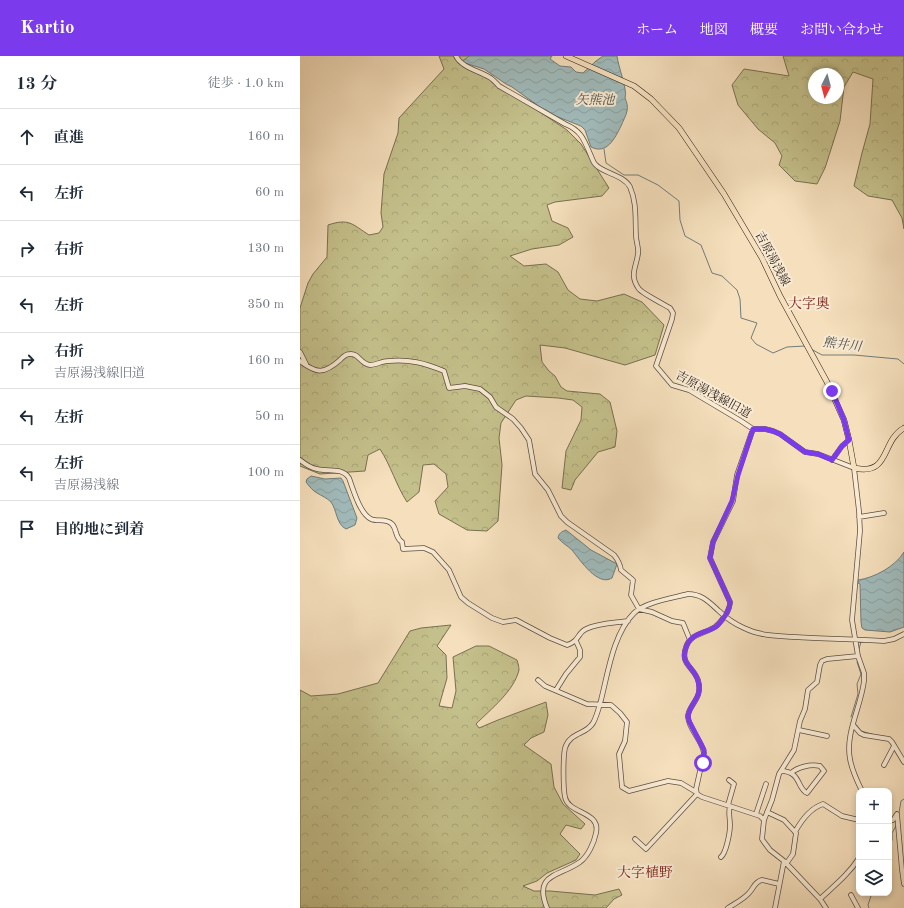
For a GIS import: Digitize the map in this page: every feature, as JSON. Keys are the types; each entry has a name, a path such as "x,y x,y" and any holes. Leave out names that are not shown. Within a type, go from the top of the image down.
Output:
{"main road":[{"name":"吉原湯浅線","path":"566,56 634,86 652,99 679,128 724,194 762,258 780,296 838,402 849,440 854,468"},
{"path":"854,468 863,470 879,465 893,439 899,431 904,428"}],"street":[{"name":"吉原湯浅線旧道","path":"456,56 463,64 492,78 499,86 565,124 575,128 580,133 595,164 629,185 634,196 638,254 633,277 642,292 670,308 672,313 672,319 656,366 672,385 689,390 753,429 773,431 780,434 805,452 818,454 854,468"},
{"path":"300,352 307,367"},
{"path":"300,361 307,367 318,371 324,371 330,369 346,354 352,353 356,354 363,363 369,365 387,361 413,360 444,370 449,388 465,386 480,389 490,397 496,407 513,419 526,435 531,449 535,474 548,490 561,516 577,530 614,556 620,563 621,570 633,580 632,595 639,608 683,623 690,640"},
{"path":"635,839 646,849 696,793 704,753 703,747 688,717 688,712 696,700 699,688 696,676 685,661 685,649 690,640 716,627 729,609 730,602 710,558 713,542 732,501 738,475 753,429"},
{"path":"832,460 842,446 849,440"},
{"path":"300,460 314,469 342,471 346,474 360,507 366,515 371,519 389,521 393,524 399,540 402,542 403,548 424,548 432,552 449,570 461,597 468,603 497,620 503,622 516,620 567,645 576,641 580,634 586,629 628,621"},
{"path":"854,468 859,517 859,547 852,620 858,656 864,673 864,681 852,725 849,759 861,788"},
{"path":"859,517 884,513"},
{"path":"547,908 543,898 544,886 547,881 554,874 583,860 596,835 596,828 592,819 571,806 565,798 565,747 570,739 588,728 594,722 600,704 613,648 628,621 639,608 684,595 696,594 706,600 725,616 745,628 764,634 884,641 894,639 904,634"},
{"path":"556,690 566,674 580,657 580,650 576,641"},
{"path":"826,908 820,899 785,862 770,850 762,839 764,820 772,800 780,771 794,750 800,721 805,709 808,690 817,682 822,661 827,659 858,656"},
{"path":"538,680 545,686 587,704 612,705 620,713 627,722 625,741 619,754 622,787 629,791 658,785 668,781 681,782 702,798 756,814 764,820"},
{"path":"852,725 860,733 889,739 904,762"},
{"path":"799,730 827,736"},
{"path":"884,765 894,746"},
{"path":"780,771 791,773 798,780 803,791 807,793 824,771 817,765 801,767 791,773"},
{"path":"721,857 725,854 730,826 728,814 734,784 729,780"},
{"path":"756,814 766,784"},
{"path":"775,908 785,862 793,854 795,832 803,820 814,809 823,804 842,816 856,819"},
{"path":"767,812 784,820 795,832"},
{"path":"892,820 897,814 904,884"},
{"path":"820,899 846,875 858,860"},
{"path":"728,908 749,893 754,884 760,880 779,884"},
{"path":"851,895 858,908"}],"green space":[{"path":"439,56 469,56 462,66 480,72 567,130 581,144 609,188 602,196 555,202 547,205 552,221 568,228 573,237 559,245 532,249 510,256 524,266 546,264 558,272 568,290 580,299 597,301 624,294 642,302 664,325 655,355 625,365 565,348 540,345 542,362 555,376 561,387 567,391 600,394 610,402 617,431 615,447 598,452 575,480 571,490 562,488 566,451 581,420 582,407 573,400 558,398 526,396 516,400 501,423 499,438 502,465 498,521 487,531 467,530 439,514 435,501 448,487 446,474 434,464 423,465 419,492 407,502 380,449 368,455 365,471 320,474 300,466 300,308 308,283 313,274 327,257 328,225 346,222 354,225 369,235 379,233 383,227 381,213 384,174 398,133 399,118 444,69"},
{"path":"783,56 904,56 904,229 902,218 892,200 868,196 854,186 870,124 873,79 853,72 844,87 844,68 808,68 808,104 842,104 840,121 825,168 817,184 795,181 779,165 782,156 775,143 758,129 738,105 732,85 744,69 789,76"},
{"path":"451,625 437,646 446,655 447,678 439,706 452,708 456,691 453,657 476,646 489,646 517,660 519,670 512,685 501,699 476,724 479,728 546,702 548,715 544,732 531,738 524,745 551,764 554,787 563,804 585,824 581,829 566,825 560,834 580,854 576,860 547,873 537,881 523,886 534,891 595,895 619,889 622,895 614,899 606,908 300,908 300,690 311,696 338,694 378,683 410,631 421,628"}],"water":[{"name":"矢熊池","path":"469,56 552,56 550,59 560,66 571,67 576,72 583,73 603,56 617,56 626,95 626,115 610,144 602,149 591,147 585,130 581,126 548,113 484,69 465,63 463,61"},
{"path":"311,476 325,479 341,478 357,518 355,525 346,529 340,524 331,502 314,491 306,482"},
{"path":"566,530 591,550 617,564 612,578 607,580 601,579 595,576 584,566 572,550 558,538 562,532"},
{"path":"904,552 904,627 890,632 865,630 862,628 861,622 860,584 858,583 858,580 871,577 884,570 896,562"}],"waterway":[{"name":"熊井川","path":"604,149 606,163 624,175 638,175 658,185 679,201 680,220 685,236 701,245 712,273 722,276 737,290 740,299 741,318 757,323 751,338 756,344 773,353 787,347 805,346"},
{"name":"熊井川","path":"811,349 822,355 854,355 898,359 904,364"},
{"path":"859,649 861,642"},
{"path":"851,717 858,694 857,684 861,674 857,662"},
{"path":"855,723 861,731 875,735"},
{"path":"899,813 901,801 904,799"},
{"path":"892,833 896,826"},
{"path":"869,908 868,905 871,896"}],"district":[{"name":"大字奥","path":"809,304"},
{"name":"大字植野","path":"645,873"}],"route":[{"path":"703,763 704,750 696,736 688,716 688,712 698,696 699,683 684,657 685,649 690,639 716,627 728,612 730,607 730,602 710,558 713,542 720,524 732,501 738,475 753,429 773,431 780,434 805,452 818,454 832,460 842,446 849,440 838,402 832,391"}]}
